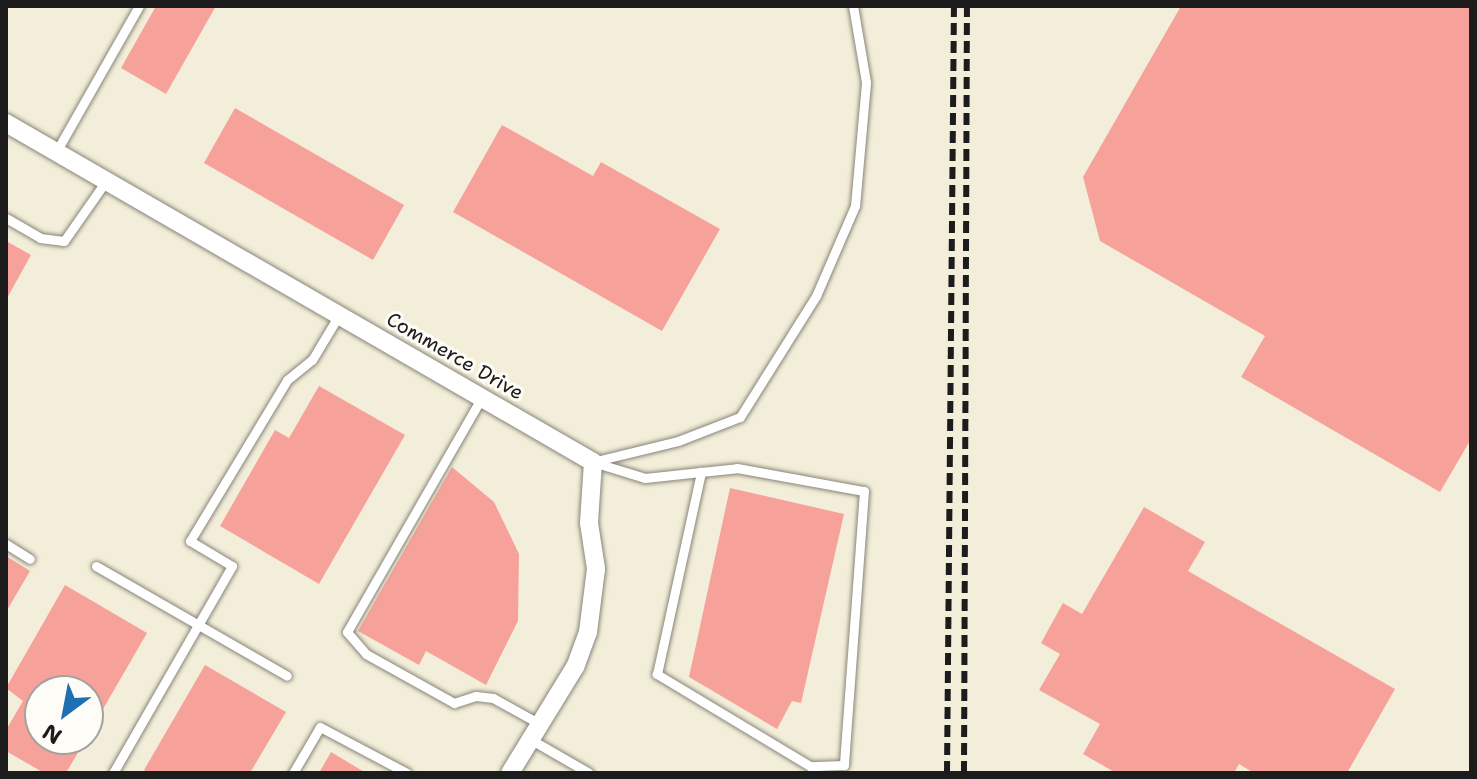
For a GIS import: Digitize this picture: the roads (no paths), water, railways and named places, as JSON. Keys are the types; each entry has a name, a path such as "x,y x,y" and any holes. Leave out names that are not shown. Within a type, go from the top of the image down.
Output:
{"street":[{"name":"Commerce Drive","path":"6,123 593,462"},
{"path":"510,773 575,667 590,621 596,569 589,523 593,462"}],"lane":[{"path":"56,152 139,6"},
{"path":"593,462 678,441 740,417 816,296 855,206 866,82 853,6"},
{"path":"6,218 40,238 64,241 106,181"},
{"path":"113,773 232,566 190,541 287,380 312,360 339,315"},
{"path":"482,397 347,632 366,654 454,703 476,696 493,698 589,773"},
{"path":"593,462 645,478 737,468 864,491 844,765 810,766 657,674 701,472"},
{"path":"6,544 30,559"},
{"path":"96,566 287,676"},
{"path":"293,773 320,727 407,773"}],"railway":[{"path":"947,773 954,6"},
{"path":"964,773 967,6"}]}
